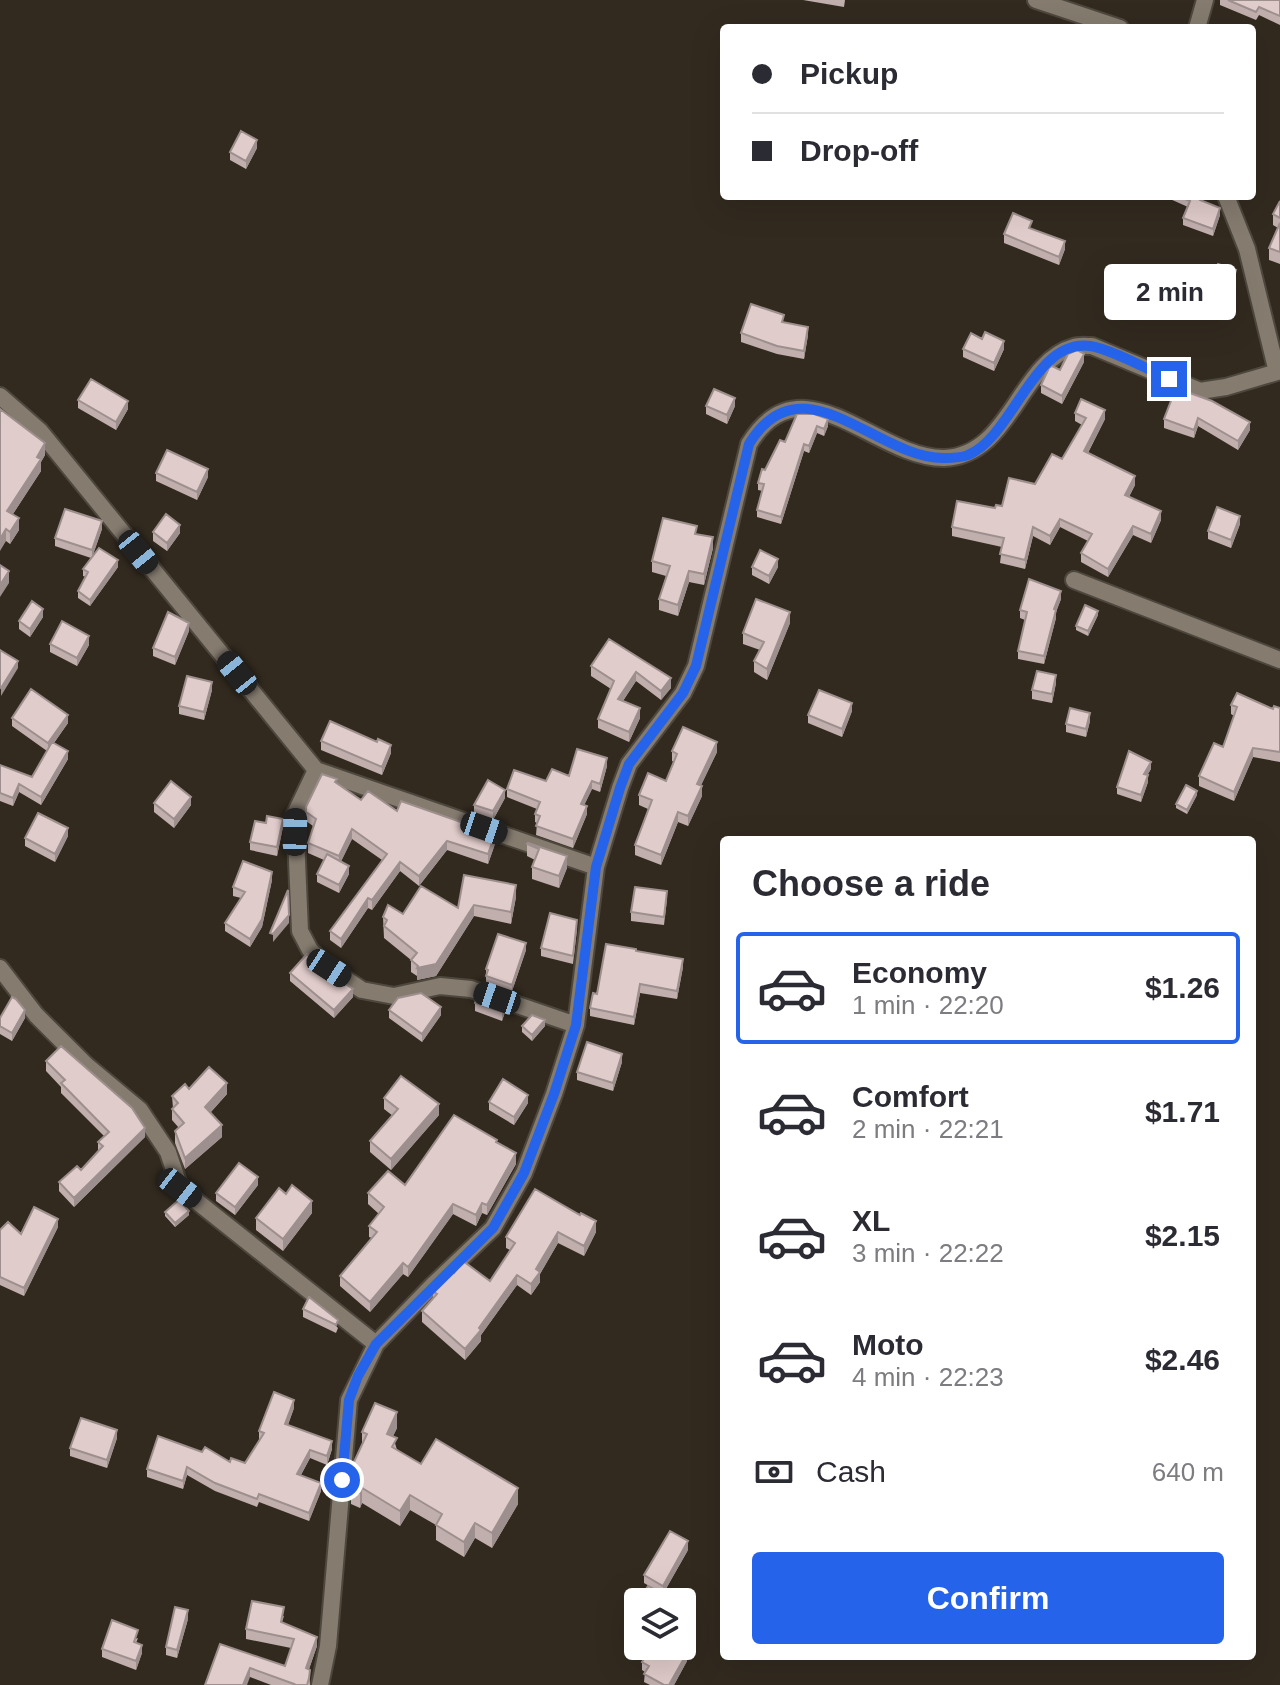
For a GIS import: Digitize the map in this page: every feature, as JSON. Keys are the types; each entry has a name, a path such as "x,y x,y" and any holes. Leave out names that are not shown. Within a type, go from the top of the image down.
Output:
{"street":[{"path":"1036,0 1108,24"},
{"path":"1198,24 1205,0"},
{"path":"320,1685 328,1646 349,1400 376,1344 493,1228 524,1173 576,1025 596,867 629,764 683,693 696,666 749,444 759,427 784,410 818,409 911,451 941,458 967,455 988,440 1051,358 1075,346 1092,346 1200,391 1279,374 1247,249 1228,200"},
{"path":"0,396 40,431 316,770 596,867"},
{"path":"1074,580 1280,660"},
{"path":"316,770 295,814 300,931 310,950 329,968 362,990 394,996 440,986 471,989 576,1025"},
{"path":"0,968 36,1015 86,1065 140,1110 168,1152 180,1188 376,1344"}],"building":[{"path":"1228,0 1280,0 1280,16 1259,7 1256,12"},
{"path":"241,131 257,140 246,161 230,152"},
{"path":"1188,200 1200,200 1220,208 1213,229 1183,218 1190,201"},
{"path":"1280,201 1280,218 1273,214"},
{"path":"1013,213 1032,221 1029,228 1065,241 1059,257 1004,234"},
{"path":"1280,223 1280,252 1269,248"},
{"path":"1218,264 1236,270 1230,290 1212,284"},
{"path":"751,304 784,315 782,322 808,327 804,351 777,346 741,333"},
{"path":"985,332 1004,341 994,363 963,349 971,333 982,339"},
{"path":"1077,350 1084,354 1062,396 1041,385 1049,368 1052,366 1060,370 1068,354"},
{"path":"91,379 128,401 116,422 78,400"},
{"path":"1176,388 1212,401 1250,422 1238,441 1198,418 1194,430 1164,419"},
{"path":"714,389 735,398 727,415 706,406"},
{"path":"1081,399 1105,410 1084,451 1135,476 1125,495 1161,511 1151,534 1133,526 1108,569 1081,553 1092,534 1060,519 1050,536 1033,527 1025,560 1000,554 1004,538 952,527 957,501 995,508 996,505 1002,506 1009,478 1035,484 1052,454 1062,459 1086,418 1075,413"},
{"path":"0,409 45,443 37,457 41,459 7,511 19,518 10,532 6,529 0,539"},
{"path":"797,414 814,414 828,419 824,429 817,426 809,446 804,444 781,517 757,510 764,484 758,483 762,469 765,470 780,440 785,442"},
{"path":"167,450 208,469 197,492 156,473"},
{"path":"1217,507 1240,516 1231,540 1208,531"},
{"path":"65,509 102,521 92,550 55,538"},
{"path":"166,514 180,525 167,543 153,532"},
{"path":"663,518 697,526 695,534 713,537 704,574 689,571 678,605 659,599 670,566 652,561"},
{"path":"99,548 118,560 90,600 78,591 88,572 83,569"},
{"path":"760,550 778,559 769,576 752,567"},
{"path":"0,565 9,571 0,585"},
{"path":"1029,579 1061,591 1044,656 1018,651 1027,612 1020,610"},
{"path":"756,599 790,612 767,669 754,661 764,642 743,633"},
{"path":"32,601 43,609 30,629 19,621"},
{"path":"1085,605 1098,611 1088,631 1076,626"},
{"path":"168,612 189,623 175,657 153,648"},
{"path":"62,621 89,636 77,658 50,644"},
{"path":"609,639 671,678 661,691 636,672 618,699 640,708 629,732 598,719 614,681 591,666"},
{"path":"0,650 18,661 1,688 0,687"},
{"path":"1037,671 1056,675 1052,694 1032,690"},
{"path":"187,676 212,682 204,712 179,706"},
{"path":"31,689 68,715 48,743 12,718"},
{"path":"819,690 852,703 842,729 808,715"},
{"path":"1237,693 1273,709 1274,706 1280,708 1280,752 1253,748 1234,792 1199,776 1214,743 1223,747 1237,707 1231,705"},
{"path":"1070,708 1090,713 1086,729 1066,724"},
{"path":"330,721 391,745 382,767 321,741"},
{"path":"683,727 717,742 697,784 702,786 688,816 678,812 661,855 635,845 652,800 639,795 648,773 666,781 677,754 672,751"},
{"path":"52,742 68,751 41,797 19,784 13,798 0,793 0,765 32,777"},
{"path":"577,749 607,758 600,784 592,781 581,804 587,806 573,839 536,826 540,816 535,814 540,802 507,789 514,770 546,781 552,769 569,776"},
{"path":"1129,751 1151,762 1144,774 1148,775 1141,795 1117,787"},
{"path":"322,774 337,779 335,782 361,800 368,791 397,811 401,801 495,834 488,854 447,841 419,876 400,862 372,900 368,898 341,939 330,931 387,854 352,829 339,856 308,843 316,819 306,812 306,807"},
{"path":"488,780 505,790 493,811 474,805"},
{"path":"171,781 191,797 174,819 154,803"},
{"path":"1186,785 1197,791 1187,810 1176,804"},
{"path":"38,813 68,828 55,854 25,838"},
{"path":"267,816 283,819 277,847 250,842 255,821 266,823"},
{"path":"528,843 567,856 559,876 532,867 539,849"},
{"path":"327,854 349,866 339,885 317,874"},
{"path":"243,861 272,872 262,919 250,939 225,923 245,892 233,887"},
{"path":"464,875 516,885 511,912 474,905 436,964 417,968 411,960 417,953 384,926 387,920 383,917 388,905 403,914 421,886 458,908"},
{"path":"635,887 667,891 664,917 631,912"},
{"path":"288,890 289,915 273,934 270,933"},
{"path":"550,913 577,920 573,956 541,948"},
{"path":"498,934 526,943 512,985 486,976"},
{"path":"606,944 683,959 677,991 640,984 634,1017 590,1008 593,993 597,994"},
{"path":"307,954 353,989 334,1010 290,973"},
{"path":"421,993 441,1007 422,1034 389,1010 398,998"},
{"path":"478,995 505,1004 502,1012 475,1003"},
{"path":"12,997 25,1010 12,1033 0,1026 0,1018"},
{"path":"532,1015 545,1020 532,1035 522,1026"},
{"path":"587,1042 622,1054 613,1083 577,1072"},
{"path":"61,1046 132,1108 145,1128 74,1198 59,1182 77,1166 81,1170 103,1146 98,1142 109,1132 61,1083 65,1080 46,1061"},
{"path":"209,1067 227,1083 205,1107 222,1125 185,1158 175,1131 184,1123 172,1109 178,1103 172,1096 185,1084 189,1089"},
{"path":"401,1076 439,1104 391,1159 370,1141 398,1109 384,1098"},
{"path":"503,1079 528,1095 514,1117 489,1102"},
{"path":"454,1115 516,1153 487,1205 482,1203 476,1215 453,1204 408,1267 403,1263 370,1302 340,1276 377,1232 369,1226 384,1207 368,1193 388,1171 405,1185"},
{"path":"239,1163 258,1177 235,1207 216,1193"},
{"path":"292,1185 312,1201 283,1239 256,1218 279,1188 286,1194"},
{"path":"535,1189 596,1221 584,1246 558,1232 536,1269 540,1272 531,1284 517,1275 465,1349 422,1311 437,1294 433,1291 435,1288 463,1261 490,1281 515,1243 506,1237"},
{"path":"179,1200 189,1211 175,1223 165,1212"},
{"path":"34,1207 58,1219 24,1288 0,1277 0,1230 8,1222 21,1234"},
{"path":"309,1297 338,1320 336,1325 303,1309"},
{"path":"274,1392 294,1400 285,1424 332,1441 327,1456 310,1450 297,1474 321,1483 309,1513 259,1494 257,1499 215,1483 187,1467 183,1481 147,1469 158,1436 202,1452 205,1447 230,1462 231,1458 245,1463 264,1433 259,1431"},
{"path":"375,1403 397,1412 387,1434 397,1438 392,1447 421,1464 436,1439 518,1488 492,1533 475,1523 464,1542 436,1525 442,1514 410,1495 400,1511 362,1488 360,1493 351,1489 353,1464 367,1434 362,1432"},
{"path":"81,1418 117,1430 107,1460 70,1448"},
{"path":"670,1531 688,1541 663,1586 644,1575"},
{"path":"252,1601 284,1607 281,1622 317,1637 306,1668 310,1670 307,1685 293,1685 250,1668 243,1685 205,1685 220,1644 285,1666 294,1639 246,1629"},
{"path":"175,1607 188,1610 177,1650 166,1647"},
{"path":"112,1620 138,1630 134,1642 142,1645 136,1661 102,1649"},
{"path":"683,1660 669,1685 644,1674 649,1666 642,1662"}],"route":[{"path":"342,1480 349,1400 376,1344 493,1228 524,1173 576,1025 596,867 620,788 629,764 683,693 696,666 749,444 759,427 784,410 818,409 911,451 941,458 967,455 988,440 1051,358 1075,346 1092,346 1169,379"}]}
